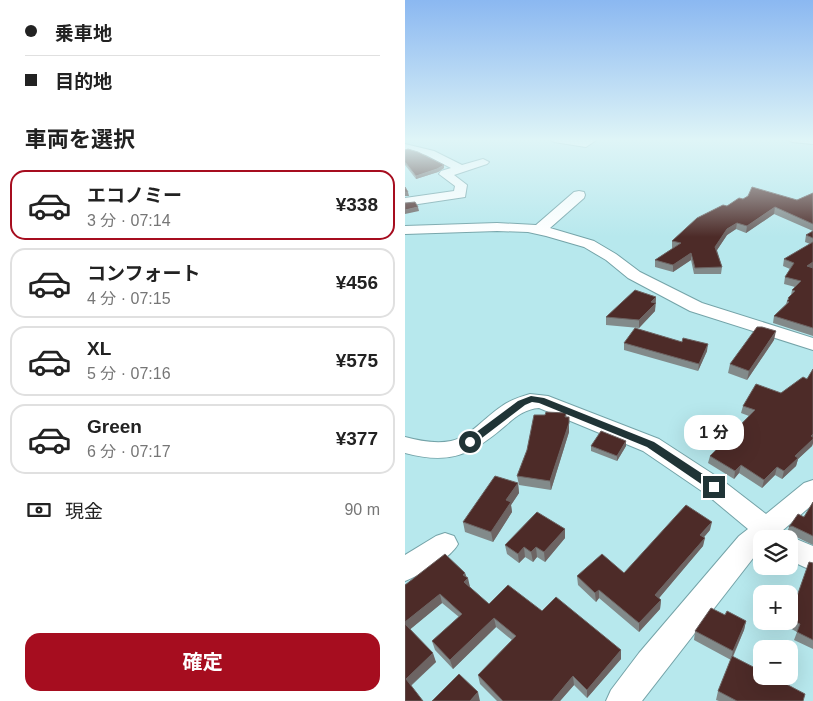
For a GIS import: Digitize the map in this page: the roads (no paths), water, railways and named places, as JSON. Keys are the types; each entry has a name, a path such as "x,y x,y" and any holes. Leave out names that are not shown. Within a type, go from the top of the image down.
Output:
{"street":[{"path":"405,202 460,194 461,185 445,174 453,172"},
{"path":"539,230 579,195"},
{"path":"405,230 497,227 539,230 589,244 611,257 634,275 696,307 813,344"},
{"path":"405,445 439,451 461,447 479,437 521,403 531,399 541,400 651,445 714,487 753,517 765,530"},
{"path":"773,530 813,490"},
{"path":"622,701 748,544 753,542"},
{"path":"405,569 445,544"},
{"path":"798,552 813,559"}]}
